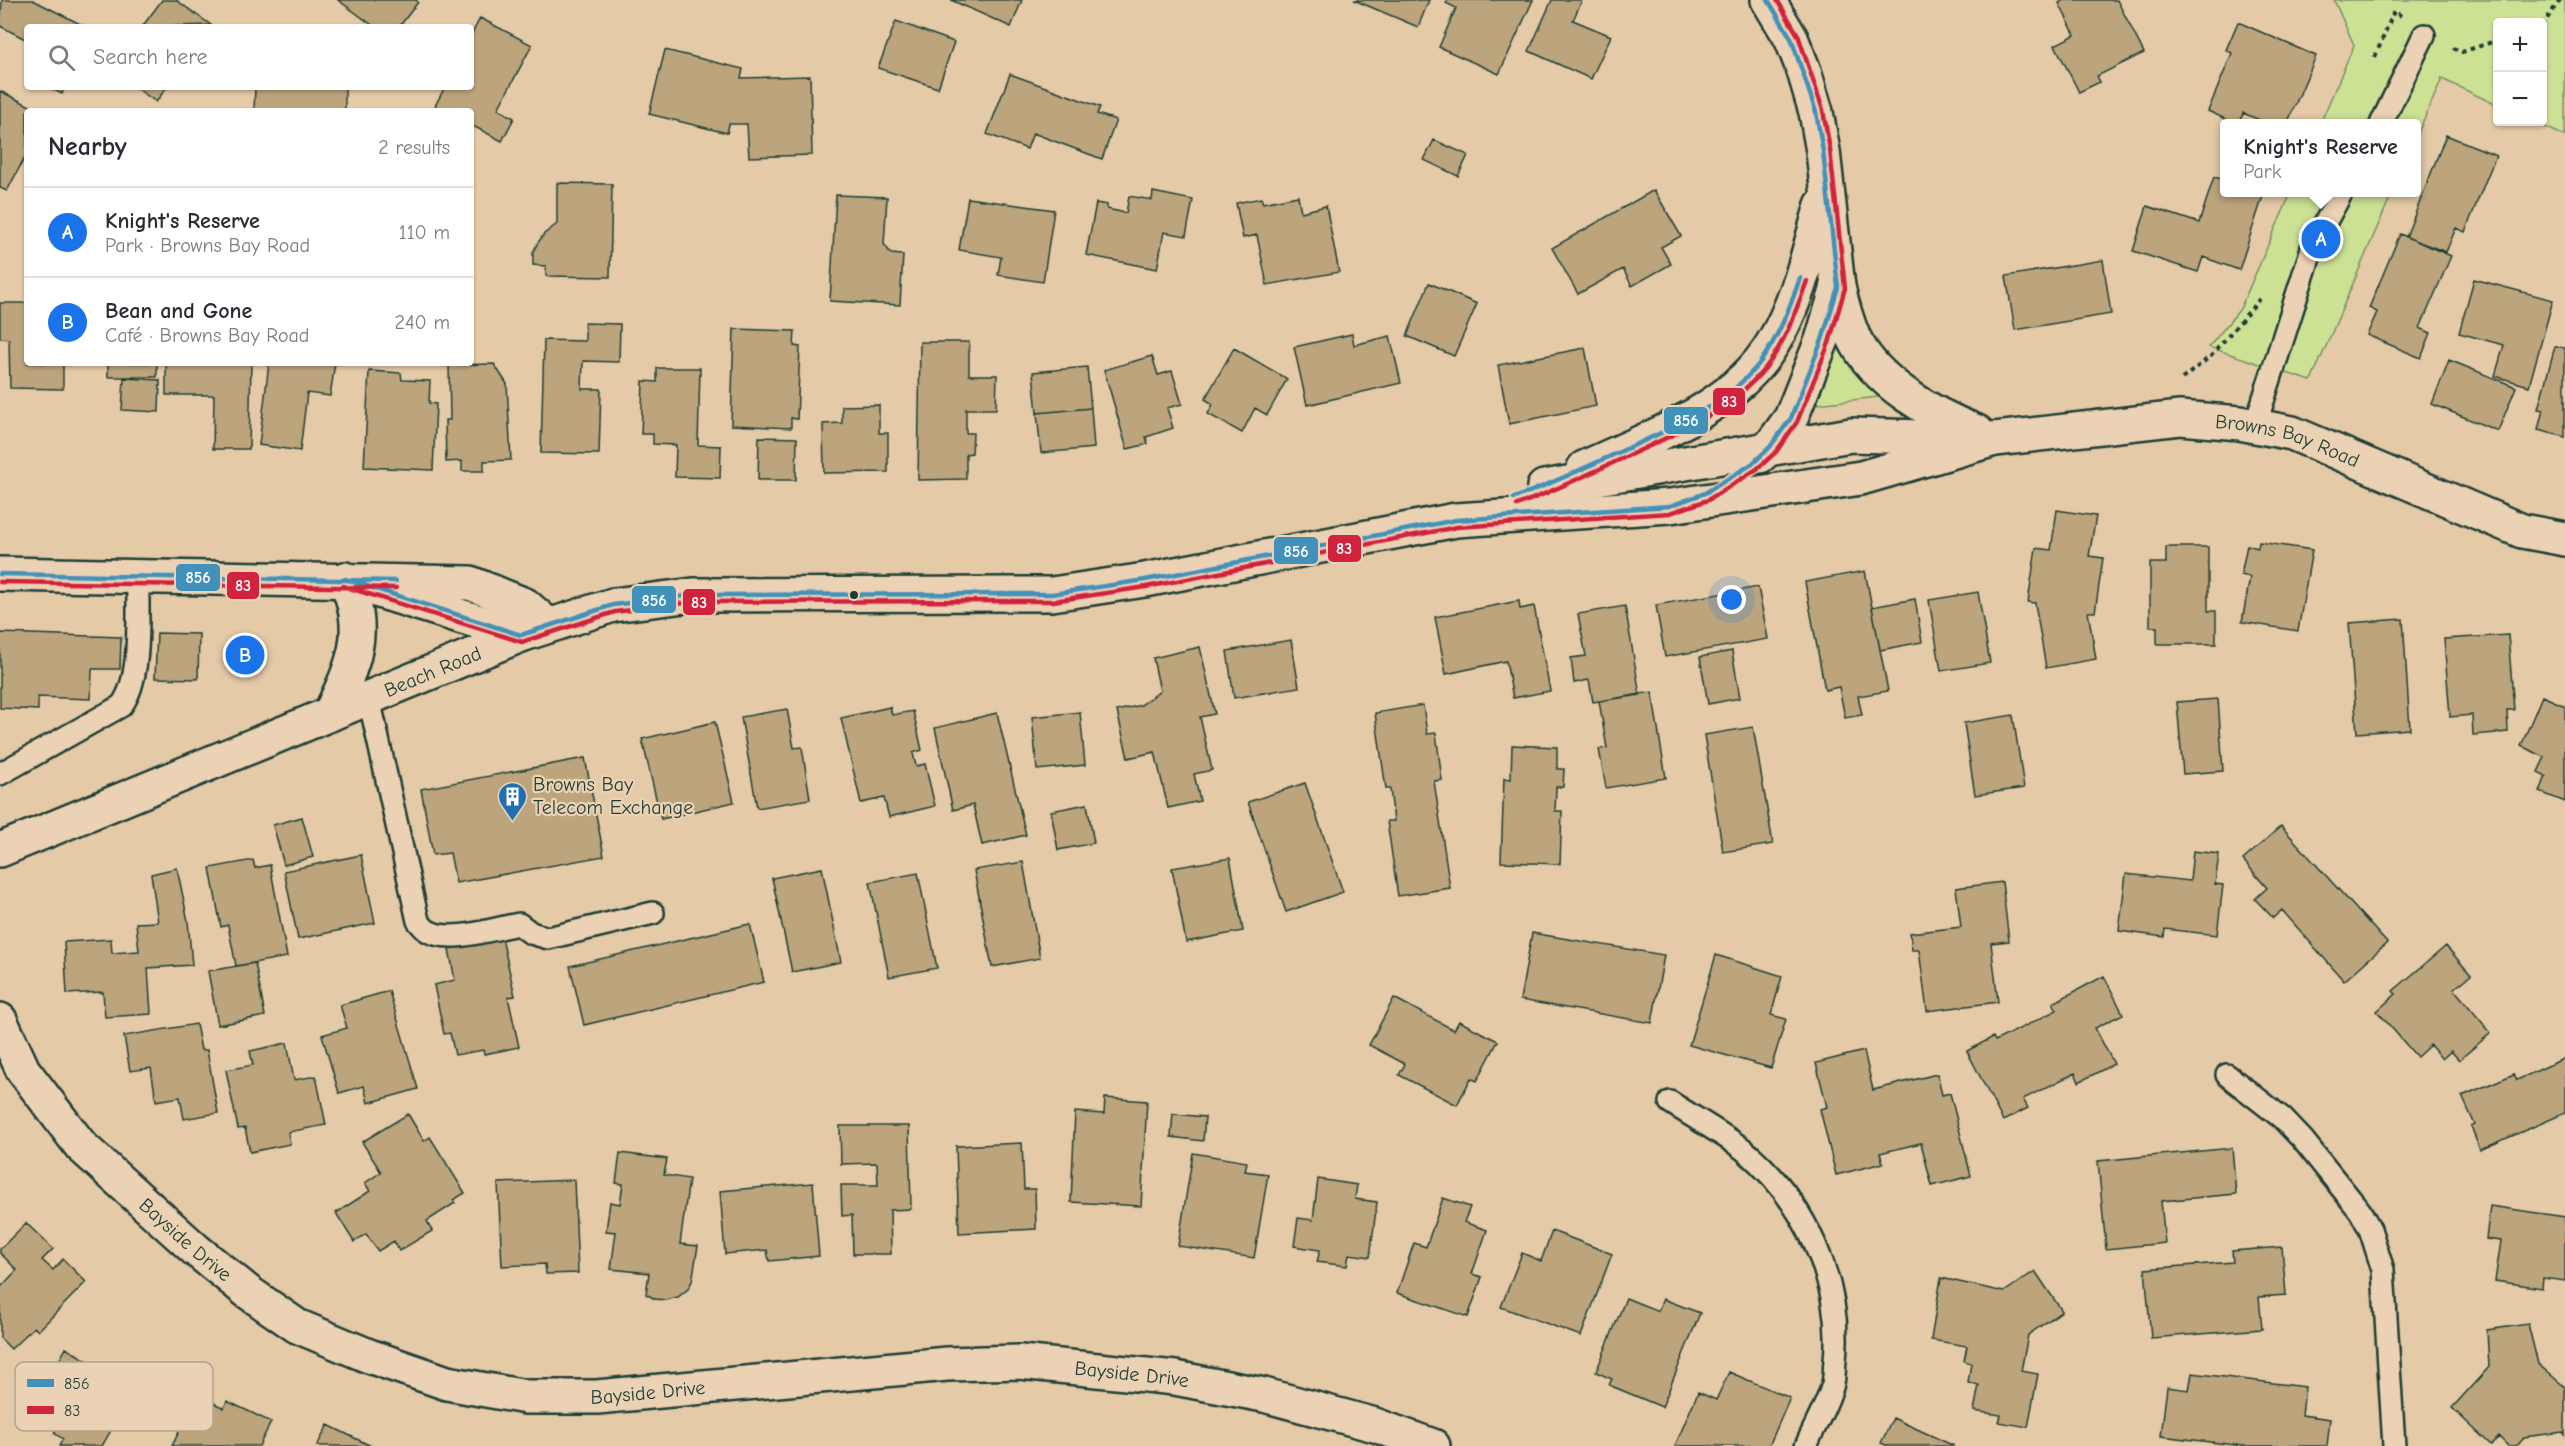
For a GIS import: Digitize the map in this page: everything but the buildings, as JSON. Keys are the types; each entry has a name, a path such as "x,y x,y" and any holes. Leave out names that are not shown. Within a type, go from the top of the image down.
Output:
{"main road":[{"name":"Beach Road","path":"0,850 534,630 613,605 693,595 1052,594 1145,580 1456,520 1670,506 1705,493 1752,464 1770,447 1793,413 1822,340 1838,287 1816,112 1791,38 1768,0"},
{"name":"Beach Road","path":"1456,520 1544,487 1699,412 1743,381 1774,343 1788,312 1827,189"},
{"path":"1838,287 1854,339 1874,365 1914,403 1944,419 1995,439"},
{"name":"Browns Bay Road","path":"1544,487 1851,435 1995,439 2180,418 2255,426 2292,433 2522,531 2565,539"},
{"name":"Browns Bay Road","path":"1670,506 1861,478 1995,439"},
{"path":"0,574 345,579 534,630"},
{"path":"330,714 357,651 357,615 345,579"},
{"name":"Bayside Drive","path":"0,1020 23,1070 81,1146 196,1250 248,1292 297,1326 369,1356 447,1383 526,1397 597,1397 947,1364 1020,1362 1175,1378 1264,1395 1375,1425 1433,1446"}],"lane":[{"path":"2383,119 2424,35"},
{"path":"2255,426 2313,245 2339,197"},
{"path":"0,774 121,706 129,695 135,676 138,577"},
{"path":"369,698 418,921 428,931 445,936 459,935 519,924 531,933 548,938 653,913"},
{"path":"2227,1075 2282,1118 2303,1140 2360,1211 2370,1229 2383,1270 2394,1446"},
{"path":"1670,1102 1743,1150 1760,1167 1790,1202 1822,1260 1836,1311 1837,1344 1833,1386 1806,1446"}],"path":[{"path":"2547,19 2560,0"},
{"path":"2178,382 2211,356 2266,290"}],"green space":[{"path":"2334,0 2565,0 2565,136 2543,126 2547,126 2547,18 2493,18 2493,103 2442,79 2421,126 2421,119 2322,119 2354,45"},
{"path":"2289,197 2390,197 2311,381 2209,347 2240,309"},
{"path":"1839,341 1883,391 1878,397 1817,404 1812,402"}],"transit line":[{"name":"856","path":"345,579 521,635 613,605 693,595 1052,594 1145,580 1456,520 1670,506 1705,493 1752,464 1770,447 1791,418 1822,340 1838,287 1823,151 1816,112 1791,38 1768,0"},
{"name":"83","path":"343,586 522,642 615,612 693,602 1053,601 1146,587 1457,527 1670,513 1708,500 1757,469 1776,452 1797,422 1829,343 1845,288 1830,150 1823,110 1798,35 1777,0"},
{"name":"856","path":"1514,498 1675,426 1713,405 1730,392 1747,378 1773,342 1784,321 1800,278"},
{"name":"83","path":"1517,505 1677,433 1734,398 1751,384 1773,357 1790,325 1807,281"},
{"name":"856","path":"0,574 396,581"},
{"name":"83","path":"0,582 396,588"}],"place":[{"name":"Knight's Reserve","path":"2321,239"},
{"name":"Bean and Gone","path":"245,655"},
{"name":"Browns Bay Telecom Exchange","path":"512,822"}]}
